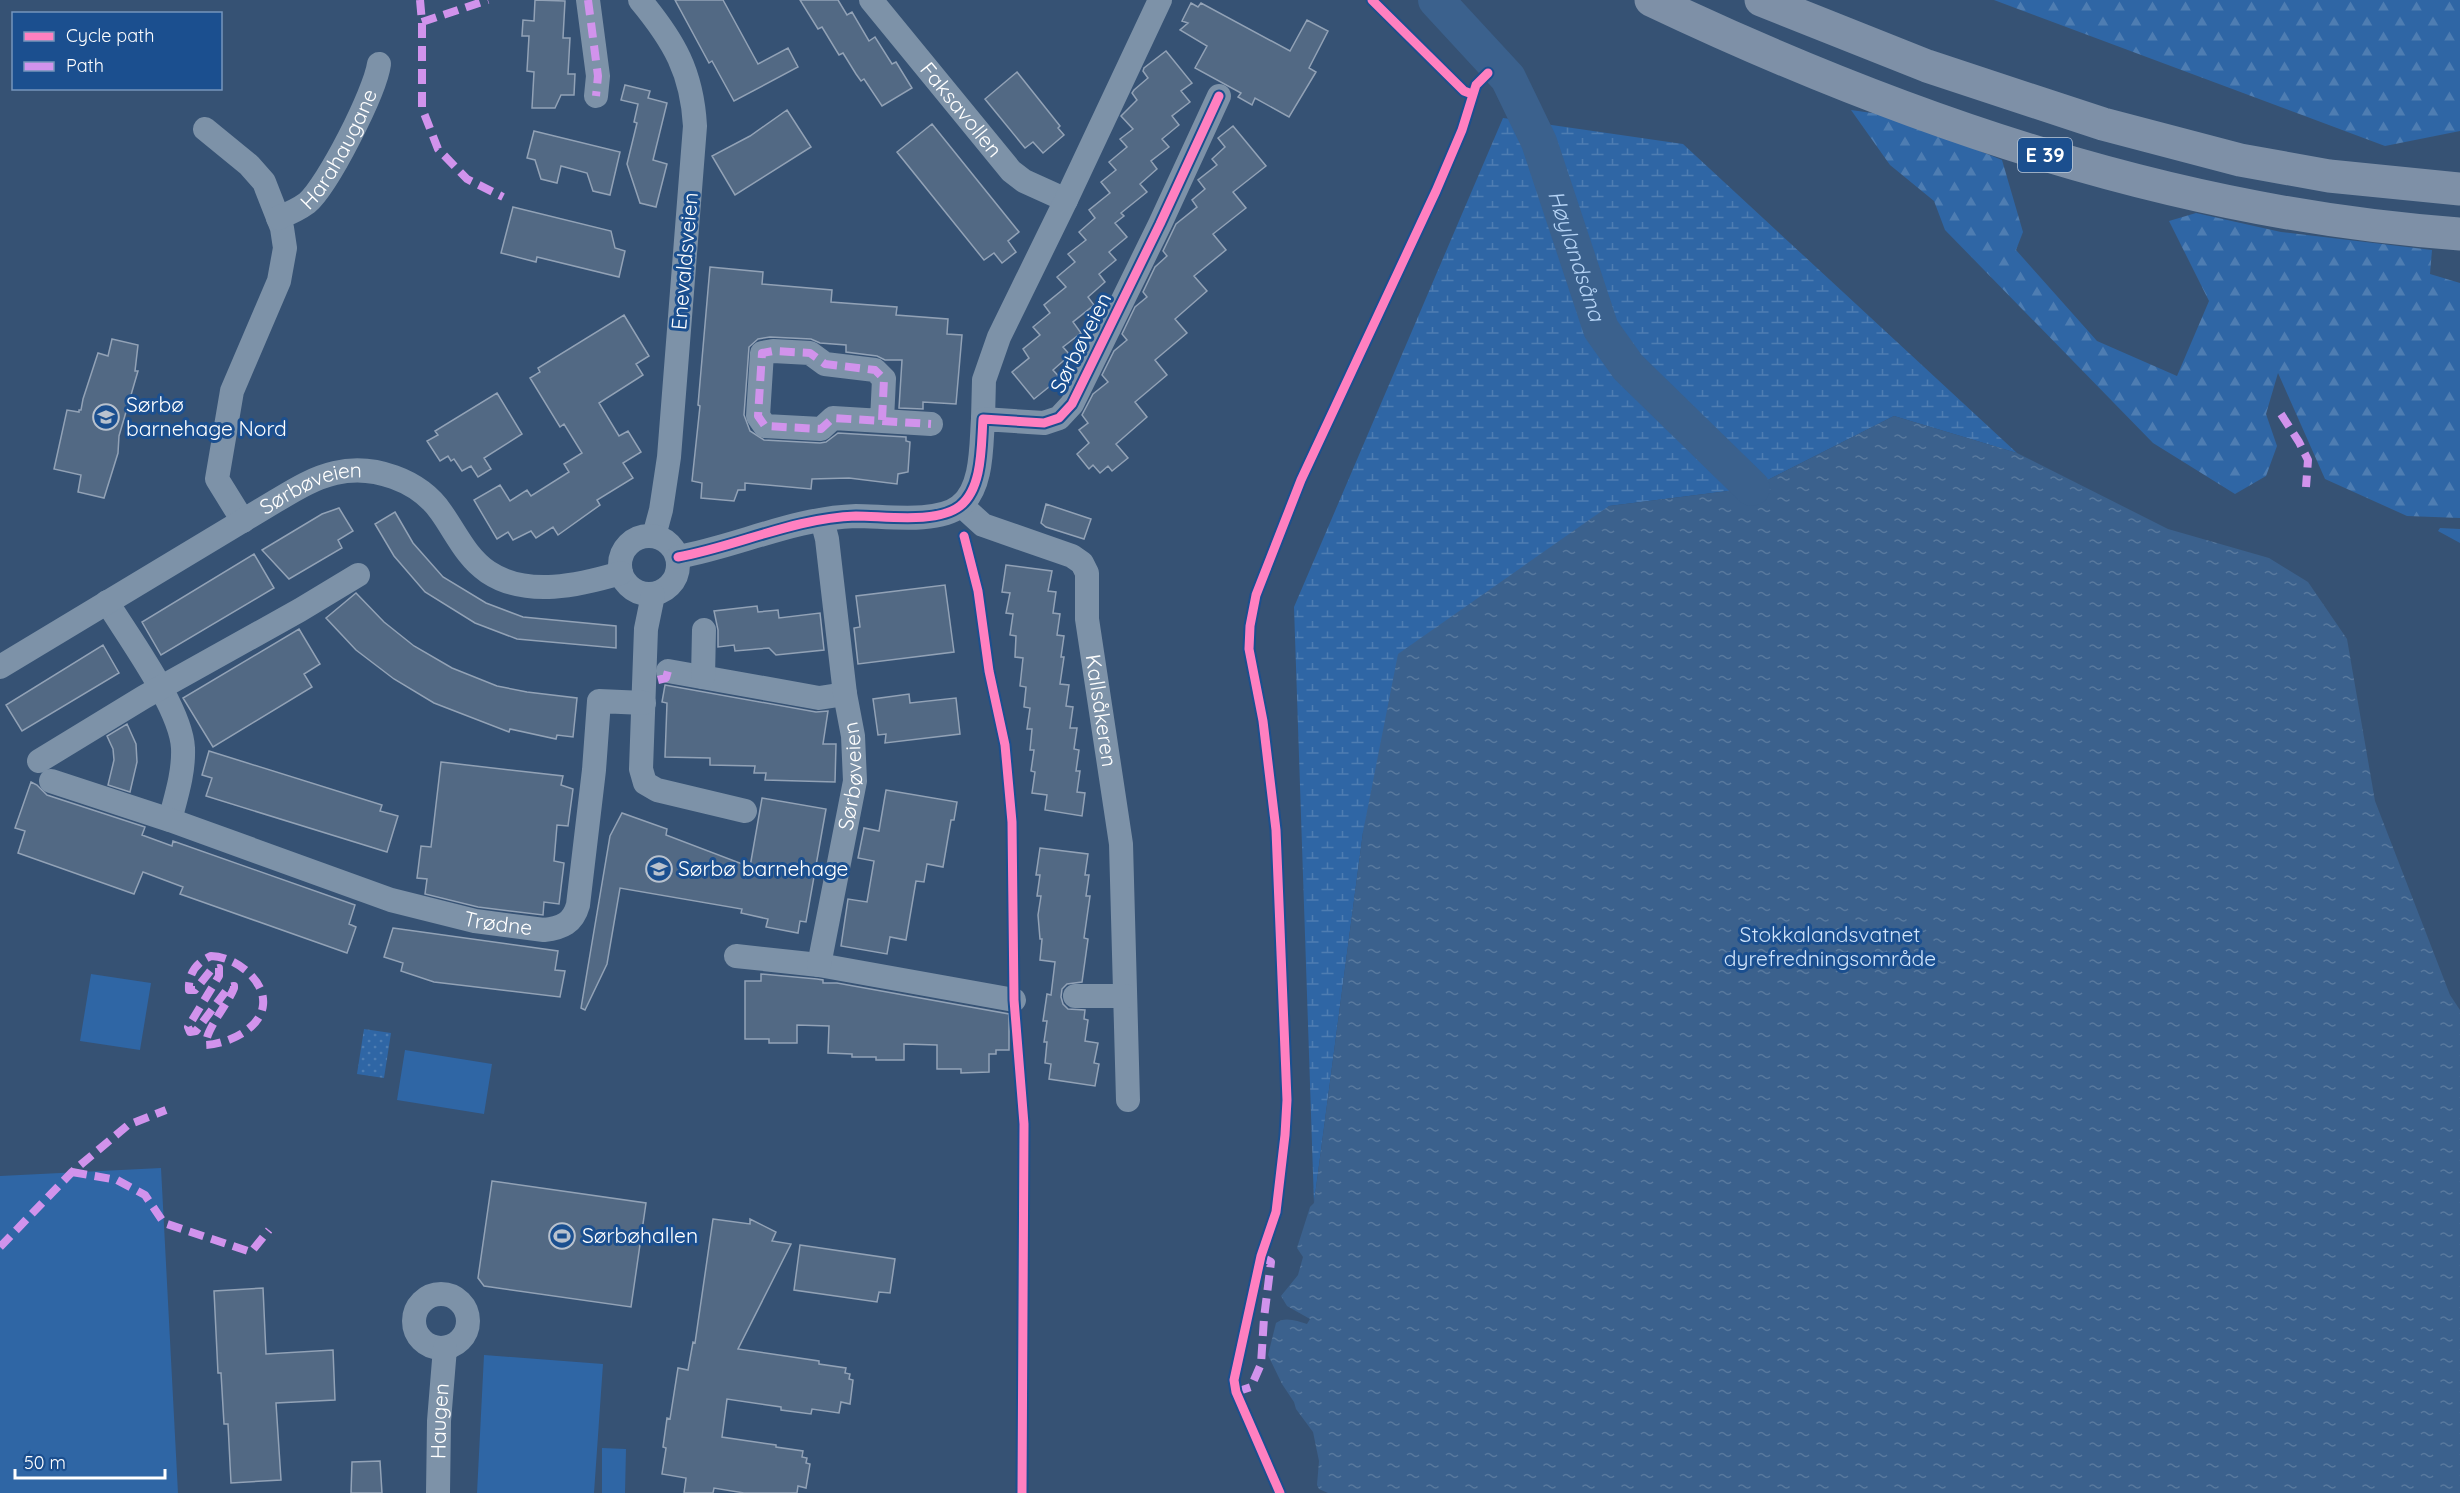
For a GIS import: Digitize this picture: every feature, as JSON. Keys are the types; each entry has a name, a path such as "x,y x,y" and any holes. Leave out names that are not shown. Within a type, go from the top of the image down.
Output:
{"highway":[{"name":"E 39","path":"1651,0 1726,36 1914,112 2112,175 2271,211 2338,222 2460,234"},
{"name":"E 39","path":"1761,0 1927,66 2103,124 2240,160 2329,176 2460,189"}],"street":[{"path":"588,0 598,76 596,96"},
{"name":"Enevaldsveien","path":"640,0 674,45 685,68 694,98 695,126 669,457 661,510 654,536"},
{"name":"Faksavollen","path":"871,0 1011,171 1024,181 1066,200"},
{"path":"678,557 709,551 792,525 854,516 911,517 944,514 961,506 977,475 983,419 984,380 988,364 1160,0"},
{"name":"Harahaugane","path":"278,218 308,202 326,180 372,91 379,64"},
{"name":"Sørbøveien","path":"983,419 1044,423 1059,418 1072,404 1160,224 1219,96"},
{"name":"Harahaugane","path":"205,129 259,176 269,191 285,248 279,280 232,391 217,479 243,521"},
{"path":"882,420 884,379 875,370 825,364 810,353 762,352 758,416 765,426 821,429 833,418 931,424"},
{"name":"Sørbøveien","path":"0,667 311,480 337,472 366,471 390,476 413,485 440,510 462,547 488,572 510,582 553,589 588,583 621,573"},
{"name":"Kallsåkeren","path":"961,506 983,525 1072,556 1082,563 1087,573 1087,620 1121,844 1128,1100"},
{"name":"Sørbøveien","path":"819,965 855,781 854,736 845,694 832,574 822,520"},
{"path":"654,536 669,543 678,557 679,567 671,586 653,595 636,592 624,581 621,573 622,554 627,545 635,539 654,536"},
{"name":"Trødne","path":"358,575 160,689 45,771 170,820 391,900 475,921 544,930 555,929 566,925 574,917 578,905 594,770 599,701 644,703"},
{"path":"653,595 646,629 642,769 645,783 657,790 745,811"},
{"path":"107,602 175,716 183,748 183,770 170,820"},
{"path":"703,677 704,630"},
{"name":"Sørbøveien","path":"668,671 819,698 845,694"},
{"path":"736,956 819,965 1014,1000"},
{"path":"1075,996 1125,996"},
{"name":"Haugen","path":"438,1493 439,1421 445,1348"}],"green space":[{"path":"1994,0 2460,0 2460,131 2385,146"},
{"path":"1851,110 1893,116 2002,160 2023,232 2016,250 2097,341 2177,376 2209,301 2169,221 2196,213 2281,232 2432,250 2430,274 2460,283 2460,518 2407,516 2325,479 2278,373 2266,414 2277,446 2266,476 2235,494 2153,443 1945,230 1934,201 1890,165"},
{"path":"1503,118 1683,144 2017,453 1894,416 1752,488 1609,506 1363,832 1314,1203 1294,607"},
{"path":"2440,528 2460,529 2460,543 2438,531"},
{"path":"91,974 151,983 140,1050 80,1041"},
{"path":"364,1029 391,1033 384,1078 357,1074"},
{"path":"405,1050 492,1064 484,1114 397,1100"},
{"path":"161,1168 178,1493 0,1493 0,1176"},
{"path":"484,1355 603,1364 594,1493 477,1493"},
{"path":"602,1448 626,1449 625,1493 602,1493"}],"water":[{"name":"Stokkalandsvatnet dyrefredningsområde","path":"1894,416 2017,453 2168,529 2269,558 2308,582 2347,639 2375,801 2450,995 2460,1010 2460,1493 1328,1493 1319,1489 1317,1485 1319,1461 1313,1432 1296,1409 1268,1355 1276,1323 1287,1319 1307,1324 1310,1319 1287,1306 1281,1296 1298,1275 1303,1257 1297,1248 1310,1207 1314,1203 1363,832 1398,654 1609,506 1752,488"}],"building":[{"path":"535,0 565,1 563,38 570,38 568,74 575,74 574,95 561,95 555,108 532,108 534,72 527,71 529,36 522,36 523,20 534,21"},
{"path":"675,0 723,0 758,64 788,48 798,67 734,101 712,61 709,63"},
{"path":"800,0 838,0 847,15 852,12 869,41 875,37 892,64 896,62 912,88 882,106 864,79 861,81 843,53 839,55 822,27 818,29"},
{"path":"1191,3 1198,7 1201,3 1290,51 1307,20 1328,31 1309,68 1316,72 1289,117 1255,98 1252,105 1238,97 1241,93 1195,68 1207,46 1180,30 1188,23 1182,21"},
{"path":"1166,51 1192,83 1181,91 1190,102 1172,116 1179,125 1162,139 1169,147 1151,161 1157,169 1140,184 1147,192 1121,213 1124,216 1115,223 1127,237 1109,252 1116,260 1099,274 1105,282 1088,297 1094,305 1073,322 1081,333 1063,347 1070,355 1053,370 1060,378 1034,399 1012,372 1029,358 1023,349 1040,335 1033,327 1050,313 1044,305 1066,287 1057,277 1075,262 1068,254 1086,240 1079,232 1095,218 1089,210 1110,193 1101,182 1116,170 1109,162 1127,147 1120,139 1133,129 1121,116 1137,100 1132,93 1148,78 1143,71 1144,68"},
{"path":"1017,72 1060,126 1058,128 1064,135 1043,153 1033,142 1025,148 985,99"},
{"path":"625,85 650,91 648,98 667,103 653,160 667,164 656,207 640,203 627,164 637,123 634,122 638,104 621,100"},
{"path":"787,110 811,147 735,195 712,156 750,136"},
{"path":"932,124 1019,232 1008,241 1016,252 1002,263 994,253 984,260 897,152"},
{"path":"1233,126 1266,166 1233,192 1246,208 1213,234 1226,250 1194,276 1207,291 1175,319 1187,333 1155,360 1167,375 1135,402 1147,417 1116,444 1128,458 1112,471 1108,466 1100,473 1093,465 1089,469 1077,454 1089,443 1079,430 1088,423 1082,415 1093,394 1108,382 1102,375 1114,351 1127,340 1122,334 1135,307 1147,297 1143,292 1155,267 1167,256 1163,251 1176,224 1197,207 1192,200 1205,189 1198,180 1217,165 1212,159 1225,147 1218,138"},
{"path":"534,131 620,152 610,195 593,191 587,173 561,166 557,183 541,179 535,160 527,158"},
{"path":"513,207 611,231 615,248 625,251 619,277 537,257 536,262 501,253"},
{"path":"710,267 763,272 762,284 832,290 831,302 897,307 896,315 948,319 947,334 962,335 956,404 923,402 923,409 899,408 902,360 885,360 877,356 846,352 846,345 820,343 811,339 770,337 758,339 749,347 744,415 750,431 764,440 820,443 826,442 838,433 906,437 906,441 910,442 908,472 898,474 897,484 849,478 812,479 811,489 745,483 745,490 738,490 734,501 701,498 702,483 692,481"},
{"path":"624,315 649,356 636,364 643,375 599,403 619,436 628,431 641,452 623,463 633,478 597,500 600,505 558,535 553,527 536,538 531,531 513,540 508,532 497,539 474,500 500,485 510,501 527,490 531,496 569,472 564,464 582,453 564,424 560,427 530,378 540,372 538,368"},
{"path":"112,339 138,345 135,371 138,371 119,436 118,453 104,498 78,492 81,475 54,469 67,410 79,412 81,410 98,353 108,356"},
{"path":"497,393 522,434 484,458 491,469 478,477 471,466 462,471 454,459 451,461 448,456 440,461 427,441 438,435 435,431"},
{"path":"1046,504 1091,519 1084,539 1046,527 1041,523"},
{"path":"339,508 353,531 338,540 342,548 289,579 262,550 322,514"},
{"path":"395,512 413,543 443,577 486,603 523,617 616,626 616,648 517,639 475,623 425,592 394,556 375,524"},
{"path":"254,554 274,588 161,655 142,622"},
{"path":"1006,565 1052,571 1048,591 1056,592 1053,613 1060,614 1057,635 1064,636 1060,684 1069,685 1066,706 1073,707 1070,728 1077,728 1074,749 1079,750 1076,771 1080,771 1077,792 1085,793 1082,816 1045,810 1047,795 1032,793 1035,772 1031,771 1034,750 1030,750 1032,729 1027,729 1030,708 1024,707 1026,687 1020,686 1023,658 1015,657 1016,636 1010,635 1013,614 1006,613 1010,593 1002,592"},
{"path":"945,585 954,652 858,664 854,628 860,627 856,596"},
{"path":"356,593 384,622 414,646 452,668 497,686 577,698 573,737 557,735 556,739 510,729 509,732 434,703 394,679 356,650 326,618"},
{"path":"757,606 758,612 778,610 779,618 820,613 824,650 776,655 769,648 735,651 734,645 718,647 718,630 714,611"},
{"path":"299,629 320,664 304,674 312,687 213,747 183,698"},
{"path":"103,645 119,673 22,731 6,705"},
{"path":"665,685 816,712 828,711 823,744 836,744 835,782 765,780 766,773 754,773 755,766 710,765 710,758 665,757 667,703 662,702"},
{"path":"909,694 910,703 956,698 960,734 885,743 886,734 878,735 873,699"},
{"path":"127,724 136,744 137,762 130,792 108,785 114,760 113,749 107,736"},
{"path":"209,751 382,805 380,811 398,816 387,852 206,796 212,778 202,775"},
{"path":"441,762 563,776 561,785 573,789 568,826 557,825 554,861 564,863 559,904 544,902 543,915 478,907 425,894 427,879 417,878 421,846 431,847"},
{"path":"31,782 47,795 145,827 142,835 172,846 173,841 355,905 349,924 356,927 347,953 180,894 183,887 143,872 134,894 18,853 25,831 15,828"},
{"path":"886,790 957,802 954,820 951,820 943,867 927,864 924,882 916,881 906,940 890,937 887,954 841,946 848,899 867,902 874,861 858,858 864,828 879,831"},
{"path":"762,798 826,809 806,922 800,921 798,933 766,927 768,919 741,913 742,909 620,888 607,964 585,1010 581,1008 610,836 622,813 667,829 666,835 750,867"},
{"path":"1040,848 1088,854 1085,875 1089,875 1086,896 1090,896 1084,938 1088,939 1082,982 1067,984 1062,989 1061,997 1068,1009 1085,1010 1084,1019 1088,1020 1085,1041 1098,1043 1094,1063 1099,1064 1095,1086 1049,1079 1051,1064 1045,1063 1047,1042 1044,1042 1047,1021 1043,1021 1047,994 1051,995 1055,962 1040,960 1042,939 1040,939 1038,915 1041,896 1037,896 1040,875 1036,875"},
{"path":"393,928 558,951 555,970 565,971 560,997 434,982 401,971 403,963 384,957"},
{"path":"761,974 817,979 823,980 823,983 837,983 1009,1014 1009,1050 996,1050 996,1054 989,1054 989,1072 961,1073 961,1069 937,1069 937,1045 904,1044 904,1060 876,1060 876,1057 852,1057 852,1054 828,1053 829,1026 797,1025 797,1043 769,1043 769,1039 745,1039 745,981 761,981"},
{"name":"Sørbøhallen","path":"492,1181 646,1203 631,1307 484,1286 478,1278"},
{"path":"713,1219 750,1224 750,1219 776,1232 772,1241 791,1244 738,1349 819,1361 819,1364 846,1368 845,1373 850,1374 849,1379 853,1380 850,1404 841,1402 839,1413 812,1409 811,1414 727,1399 722,1437 803,1451 802,1457 807,1458 806,1463 810,1464 806,1488 798,1486 797,1493 744,1493 714,1488 713,1493 684,1493 686,1478 662,1474 667,1418 670,1419 678,1368 688,1370 693,1342 695,1343"},
{"path":"800,1245 895,1259 890,1293 879,1292 877,1302 794,1290"},
{"path":"263,1288 266,1354 333,1350 335,1400 276,1403 281,1480 231,1483 228,1424 224,1424 221,1373 218,1373 214,1291"},
{"path":"380,1461 382,1493 351,1493 352,1462"}],"waterway":[{"name":"Høylandsåna","path":"1436,0 1508,78 1539,142 1601,329 1628,367 1752,488"}],"marked path":[{"path":"420,0 422,108 438,149 467,179 503,197"},
{"path":"422,22 488,0"},
{"path":"588,0 598,76 596,96"},
{"path":"882,420 884,379 875,370 825,364 810,353 773,351 762,353 758,416 765,426 821,429 833,418 931,424"},
{"path":"2281,414 2308,460 2306,487"},
{"path":"658,680 666,678 668,671"},
{"path":"211,956 229,960 247,971 259,987 263,996 263,1005 256,1021 242,1034 223,1042 206,1045 209,1032 234,988 234,986 229,987 196,1031 190,1032 188,1027 219,976 219,968 211,970 195,990 189,990 190,978 198,965 211,956"},
{"path":"0,1247 72,1172 128,1125 166,1110"},
{"path":"72,1172 117,1180 145,1195 164,1223 251,1252 269,1230"},
{"path":"1236,1392 1251,1387 1261,1364 1271,1262 1261,1256"}],"cycle path":[{"path":"1372,0 1464,91 1472,94"},
{"path":"1280,1493 1236,1392 1234,1380 1261,1256 1276,1212 1287,1100 1276,830 1263,721 1249,649 1250,626 1256,595 1301,480 1436,191 1462,130 1476,85 1488,73"},
{"path":"678,557 810,522 856,516 925,517 950,512 960,506 968,498 977,477 983,419 1044,423 1059,418 1072,404 1160,224 1219,96"},
{"path":"964,536 978,591 989,671 1005,745 1012,822 1014,1000 1024,1124 1022,1493"}],"place":[{"name":"Sørbø barnehage Nord","path":"106,417"},
{"name":"Sørbø barnehage","path":"659,869"},
{"name":"Sørbøhallen","path":"562,1236"}]}
